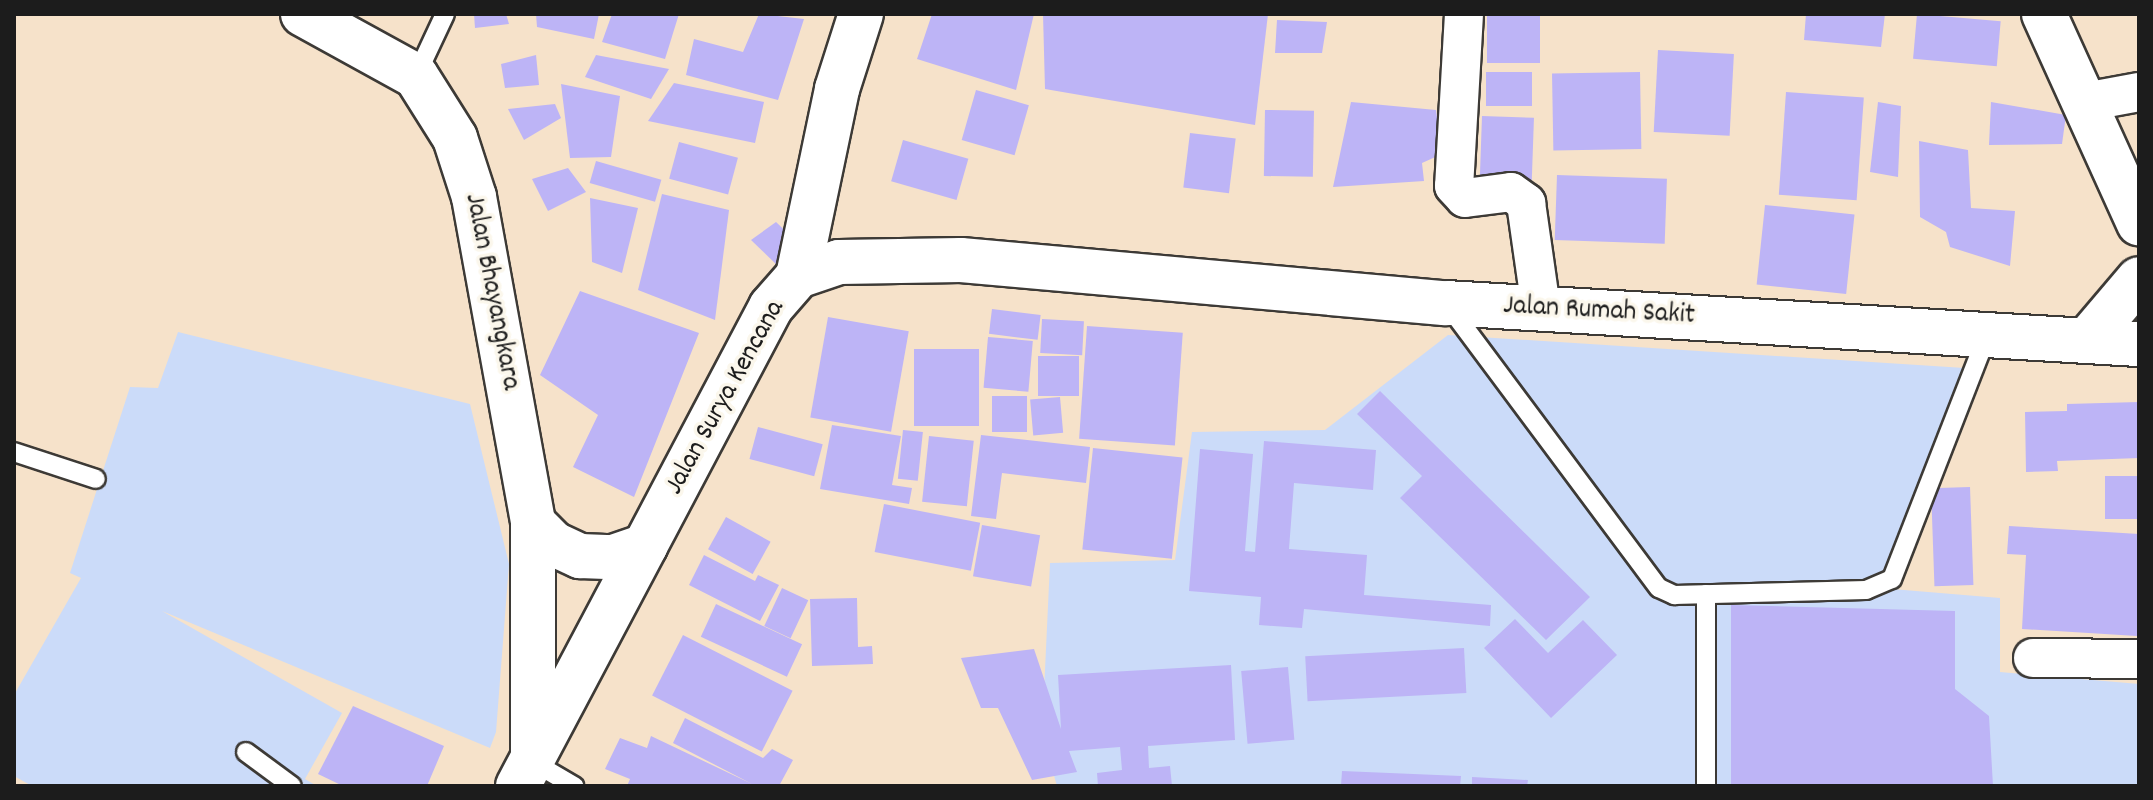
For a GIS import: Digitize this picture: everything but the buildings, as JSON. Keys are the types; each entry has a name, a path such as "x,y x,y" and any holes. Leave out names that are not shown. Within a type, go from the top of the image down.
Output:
{"main road":[{"name":"Jalan Bhayangkara","path":"303,14 416,76 455,138 474,197 533,523"},
{"name":"Jalan Surya Kencana","path":"526,774 743,354 771,307 798,276 837,89 861,14"},
{"path":"2044,14 2139,223"},
{"name":"Jalan Rumah Sakit","path":"798,276 839,262 887,257 1060,268 1446,303 1986,338 2089,338 2139,344"},
{"path":"2089,338 2139,279"},
{"path":"533,523 554,544 580,556 613,557 645,546"},
{"path":"526,774 533,523"}],"street":[{"path":"1464,14 1454,186 1465,198 1511,192 1526,203 1541,309"},
{"path":"2085,102 2139,92"},
{"path":"2033,658 2139,659"}],"lane":[{"path":"428,14 435,36"},
{"path":"416,76 445,14"},
{"path":"1446,303 1665,594 1866,590 1892,579 1986,338"},
{"path":"14,452 96,479"},
{"path":"1706,594 1706,786"},
{"path":"246,752 292,786"},
{"path":"526,774 574,786"}],"shaded area":[{"path":"178,332 470,404 509,564 496,732 490,748 162,611 342,713 305,779 317,786 32,786 14,776 14,695 81,578 70,573 130,387 158,388"},
{"path":"1448,335 1980,369 1892,589 2000,598 2000,672 2139,684 2139,786 1057,786 1042,734 1050,563 1175,560 1192,432 1325,430"}]}
